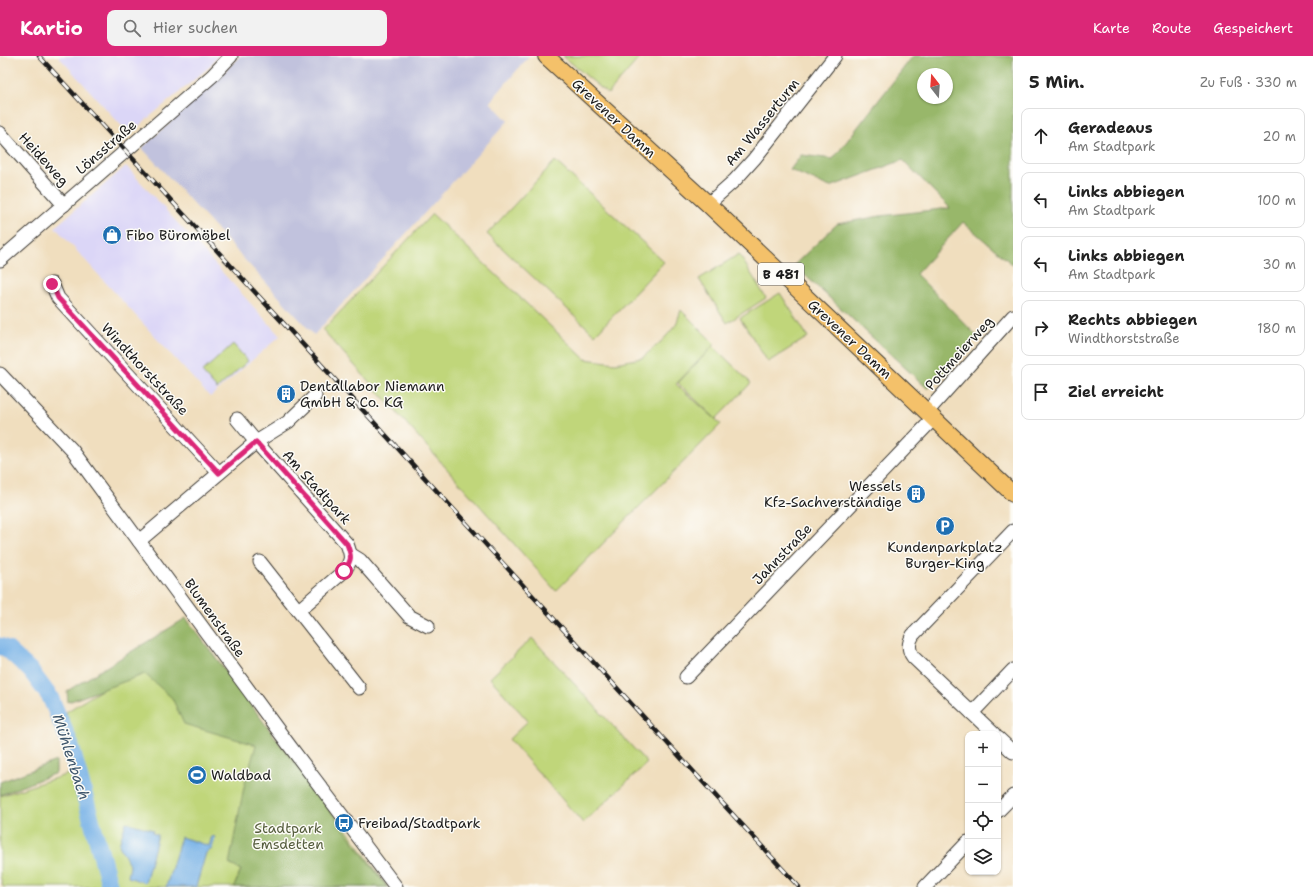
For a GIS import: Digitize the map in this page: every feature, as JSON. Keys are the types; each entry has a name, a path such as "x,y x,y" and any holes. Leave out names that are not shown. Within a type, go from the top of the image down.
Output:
{"main road":[{"name":"Grevener Damm","path":"546,56 708,204 1013,494"}],"street":[{"name":"Lönsstraße","path":"0,260 212,76 231,56"},
{"name":"Am Wasserturm","path":"708,204 735,180 754,159 835,56"},
{"name":"Heideweg","path":"0,133 64,205"},
{"name":"Windthorststraße","path":"52,284 58,298 219,473"},
{"name":"Pottmeierweg","path":"931,415 1013,316"},
{"name":"Blumenstraße","path":"0,374 72,450 347,823 396,887"},
{"path":"138,541 256,442 288,422 315,396"},
{"name":"Jahnstraße","path":"686,678 931,415"},
{"name":"Am Stadtpark","path":"237,419 347,544 352,555 360,560 409,616 428,626"},
{"path":"991,731 913,658 909,652 909,641 913,635 1013,531"},
{"path":"299,610 344,571 350,563 352,555"},
{"path":"260,562 359,688"},
{"path":"972,713 1013,670"},
{"path":"1001,741 1013,752"},
{"path":"1001,808 1013,796"},
{"path":"925,887 965,845"}],"shaded area":[{"path":"58,56 218,56 208,68 129,134"},
{"path":"240,56 529,56 490,102 508,121 314,335 142,148"},
{"path":"126,166 280,336 210,397 55,227"}],"green space":[{"path":"563,56 641,56 608,94"},
{"path":"913,56 1013,56 1013,265 963,222 916,274 977,336 928,389 794,265 837,224 880,216 950,208 903,160 830,187 790,170 801,155 833,159"},
{"path":"555,161 664,262 595,335 487,234"},
{"path":"432,214 585,359 615,363 642,358 662,341 676,325 681,310 715,344 676,384 721,424 556,591 323,330"},
{"path":"739,254 766,298 727,323 699,279"},
{"path":"780,293 808,337 768,362 740,318"},
{"path":"233,344 248,361 217,389 202,372"},
{"path":"713,346 751,383 716,419 678,383"},
{"name":"Stadtpark Emsdetten","path":"186,618 387,887 234,887 241,870 229,864 244,787 256,745 184,724 172,698 145,674 68,702 67,691"},
{"path":"532,638 647,763 583,823 509,739 528,721 490,678"},
{"name":"Waldbad","path":"212,652 282,749 287,747 388,887 235,887 242,869 229,864 241,870 234,887 3,887 0,876 0,796 84,769 66,712 138,667 151,669"},
{"path":"56,761 56,773 0,795 0,782"}],"water":[{"path":"126,822 153,830 152,833 158,835 145,883 128,877 130,866 119,845"},
{"path":"212,836 215,837 212,849 206,853 196,887 166,887 181,837 209,846"}],"waterway":[{"name":"Mühlenbach","path":"0,646 7,649 30,670 50,697 70,743 110,887"}],"railway":[{"path":"39,56 799,887"}],"place":[{"name":"Fibo Büromöbel","path":"112,235"},
{"name":"Dentallabor Niemann GmbH & Co. KG","path":"286,394"},
{"name":"Wessels Kfz-Sachverständige","path":"916,494"},
{"name":"Kundenparkplatz Burger-King","path":"945,526"},
{"name":"Waldbad","path":"197,775"},
{"name":"Freibad/Stadtpark","path":"344,823"}],"route":[{"path":"52,284 58,298 219,473 256,442 347,544 352,555 350,563 344,571"}]}
